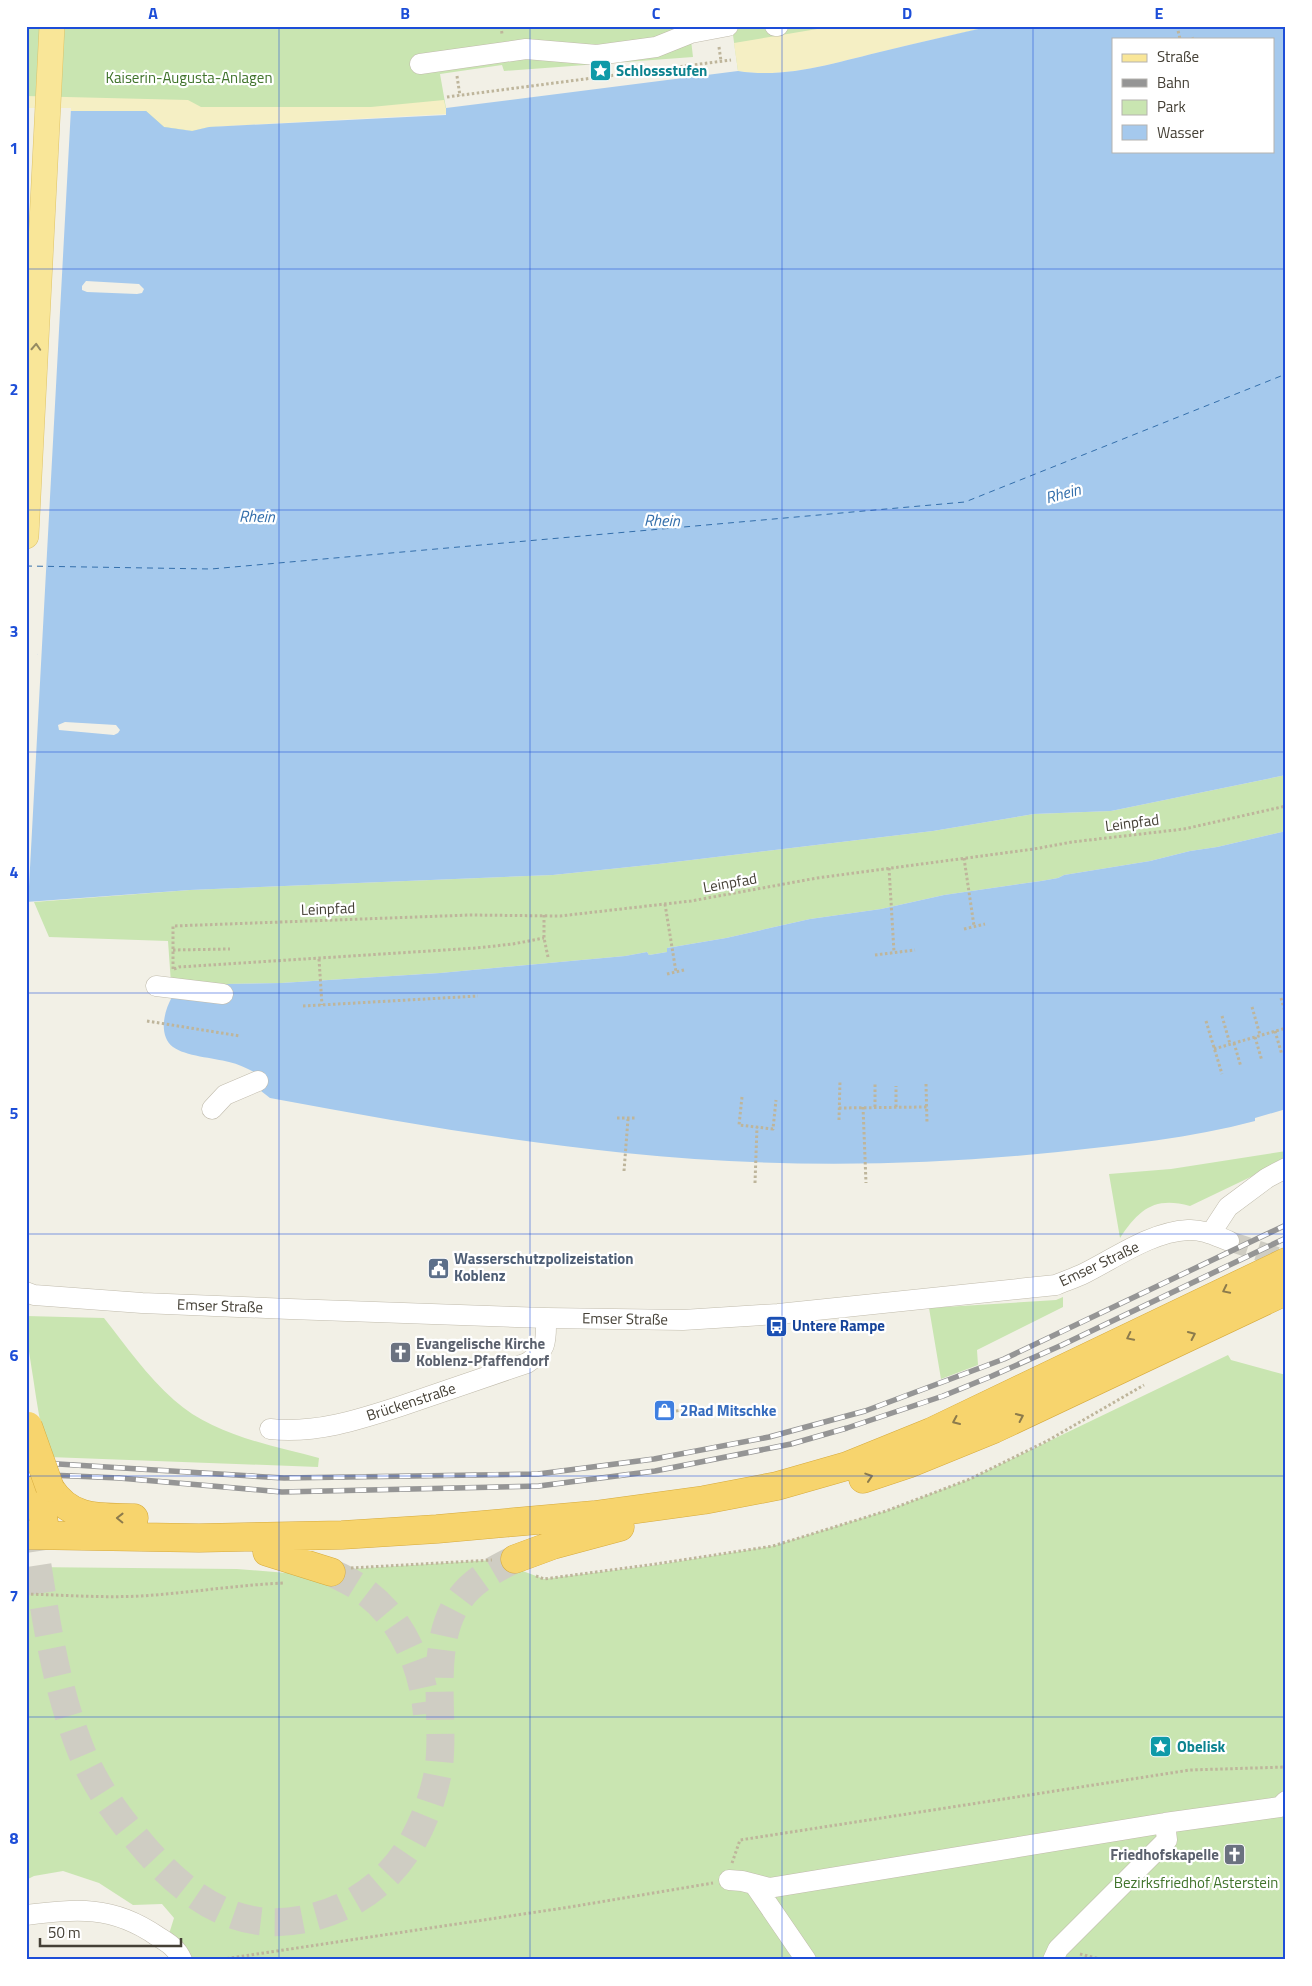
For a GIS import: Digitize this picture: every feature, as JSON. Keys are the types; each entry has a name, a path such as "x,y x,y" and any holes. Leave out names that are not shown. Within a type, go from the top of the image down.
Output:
{"highway":[{"path":"35,1516 199,1538 342,1535 520,1523 594,1515 704,1500 777,1486 847,1466 931,1432 1278,1265"},
{"path":"267,1552 366,1550 445,1545 620,1527 752,1508 814,1494 879,1474 994,1429 1286,1291"},
{"path":"27,1419 35,1516"},
{"path":"35,1516 63,1504 74,1511 100,1517 288,1519 422,1513 545,1503 680,1486 795,1465 931,1432"},
{"path":"35,1516 267,1552 331,1572"},
{"path":"515,1559 553,1545 620,1527"}],"main road":[{"path":"26,248 37,26"},
{"path":"26,536 52,26"}],"street":[{"path":"420,64 526,49 597,55 656,47 691,33 728,26"},
{"path":"156,986 223,994"},
{"path":"212,1109 225,1095 258,1081"},
{"name":"Emser Straße","path":"26,1292 34,1295 157,1304 546,1318 683,1320 759,1315 1056,1285 1171,1232 1189,1230 1220,1237 1228,1207 1267,1178 1286,1168"},
{"name":"Brückenstraße","path":"270,1430 288,1431 345,1423 527,1363 539,1356 544,1346 546,1318"},
{"path":"728,1880 769,1888 1165,1823 1280,1807 1286,1800"},
{"path":"1054,1960 1058,1949 1167,1840 1165,1823"},
{"path":"754,1884 806,1960"},
{"path":"26,1915 72,1910 94,1910 124,1918 170,1944 182,1960"}],"path":[{"path":"447,97 731,60"},
{"path":"457,72 460,96"},
{"name":"Leinpfad","path":"174,950 173,926 470,915 560,916 691,901 818,878 1034,849 1072,842 1184,829 1286,806"},
{"path":"964,858 974,926"},
{"path":"889,868 894,952"},
{"path":"665,904 676,972"},
{"path":"544,915 544,938 548,957"},
{"path":"964,929 985,924"},
{"path":"179,967 476,948 544,938"},
{"path":"174,969 174,950 230,949"},
{"path":"874,955 915,950"},
{"path":"319,959 322,1005"},
{"path":"667,974 684,970"},
{"path":"303,1006 478,996"},
{"path":"1281,998 1286,1015"},
{"path":"1252,1007 1260,1036"},
{"path":"1222,1016 1241,1068"},
{"path":"148,1021 240,1036"},
{"path":"1206,1021 1222,1074"},
{"path":"1214,1049 1286,1028"},
{"path":"1275,1031 1282,1055"},
{"path":"1255,1037 1262,1061"},
{"path":"839,1120 840,1080"},
{"path":"875,1084 875,1107"},
{"path":"926,1084 927,1124"},
{"path":"896,1086 896,1107"},
{"path":"742,1097 739,1125 773,1129 776,1100"},
{"path":"863,1107 866,1183"},
{"path":"839,1108 927,1107"},
{"path":"617,1118 637,1118"},
{"path":"624,1171 628,1119"},
{"path":"755,1182 757,1127"},
{"path":"676,1411 689,1410"},
{"path":"217,1960 570,1907 728,1880 740,1840 1190,1770 1286,1768"}],"green space":[{"name":"Kaiserin-Augusta-Anlagen","path":"26,26 992,26 932,39 738,71 733,35 691,40 693,57 504,71 502,65 440,74 446,108 209,127 193,131 26,111"},
{"path":"1286,775 1286,831 1150,861 1064,875 1041,881 944,895 881,909 810,919 726,938 667,948 667,952 649,955 647,952 625,956 440,973 281,983 226,984 223,994 172,997 168,941 49,937 34,902 190,890 553,875 933,831 1034,814 1111,811"},
{"path":"1286,1151 1286,1160 1190,1206 1167,1203 1149,1207 1134,1219 1120,1238 1109,1174 1171,1169"},
{"path":"1063,1297 1063,1307 977,1350 978,1365 941,1379 929,1308 1056,1300"},
{"path":"26,1316 104,1318 155,1381 189,1412 206,1422 243,1437 319,1458 318,1467 49,1457 36,1397 28,1346"},
{"name":"Bezirksfriedhof Asterstein","path":"1228,1355 1231,1360 1286,1375 1286,1960 190,1960 169,1934 174,1918 162,1904 133,1905 99,1883 63,1871 34,1876 26,1880 26,1567 237,1569 287,1573 493,1560 544,1579 656,1565 773,1546 886,1511 970,1479"}],"sand":[{"path":"835,26 992,26 812,68 775,73 738,71 734,43"},
{"path":"26,96 188,100 201,107 371,107 444,100 447,114 209,127 193,131 164,127 146,111 26,111"}],"water":[{"name":"Rhein","path":"992,26 1286,26 1286,775 1111,811 1034,814 933,831 553,875 190,890 26,902 36,659 39,651 26,649 54,361 26,111 146,111 164,127 192,131 209,127 446,115 446,108 738,71 775,73 793,71","holes":["86,281 139,284 144,289 142,293 137,294 87,292 82,290 82,286","65,722 116,725 120,730 114,735 59,730 58,725"]},
{"path":"1286,831 1286,1109 1255,1118 1255,1121 1182,1136 1132,1144 1058,1152 950,1161 896,1163 787,1163 679,1158 625,1153 491,1136 270,1098 261,1091 254,1072 232,1063 192,1055 178,1050 168,1042 165,1036 165,1016 172,997 223,994 226,984 281,983 440,973 625,956 647,952 649,955 667,952 667,948 726,938 810,919 881,909 944,895 1041,881 1064,875 1150,861"}],"pier":[{"path":"26,108 71,108 28,905 26,656 35,657 38,654 26,651 26,359 49,360 53,358 51,355 26,354"}],"ferry route":[{"path":"26,566 211,569 965,502 1286,374"}],"tunnel":[{"path":"1229,1241 1286,1260"},
{"path":"31,1524 44,1609 62,1694 85,1761 98,1785 138,1840 160,1865 183,1886 207,1903 232,1915 259,1921 287,1922 318,1916 350,1903 378,1884 407,1851 426,1814 439,1766 441,1659 449,1618 459,1600 471,1587 492,1571 515,1559"},
{"path":"331,1572 364,1591 378,1602 400,1630 416,1662 425,1697 427,1714"}],"railway":[{"path":"26,1462 284,1478 538,1474 654,1459 769,1437 865,1411 1004,1359 1286,1225"},
{"path":"26,1474 119,1478 282,1492 539,1486 655,1471 791,1444 847,1428 943,1396 1062,1345 1286,1238"}],"place":[{"name":"Schlossstufen","path":"600,71"},
{"name":"Wasserschutzpolizeistation Koblenz","path":"438,1268"},
{"name":"Untere Rampe","path":"776,1326"},
{"name":"Evangelische Kirche Koblenz-Pfaffendorf","path":"400,1353"},
{"name":"2Rad Mitschke","path":"664,1411"},
{"name":"Obelisk","path":"1161,1747"},
{"name":"Friedhofskapelle","path":"1235,1855"}]}
